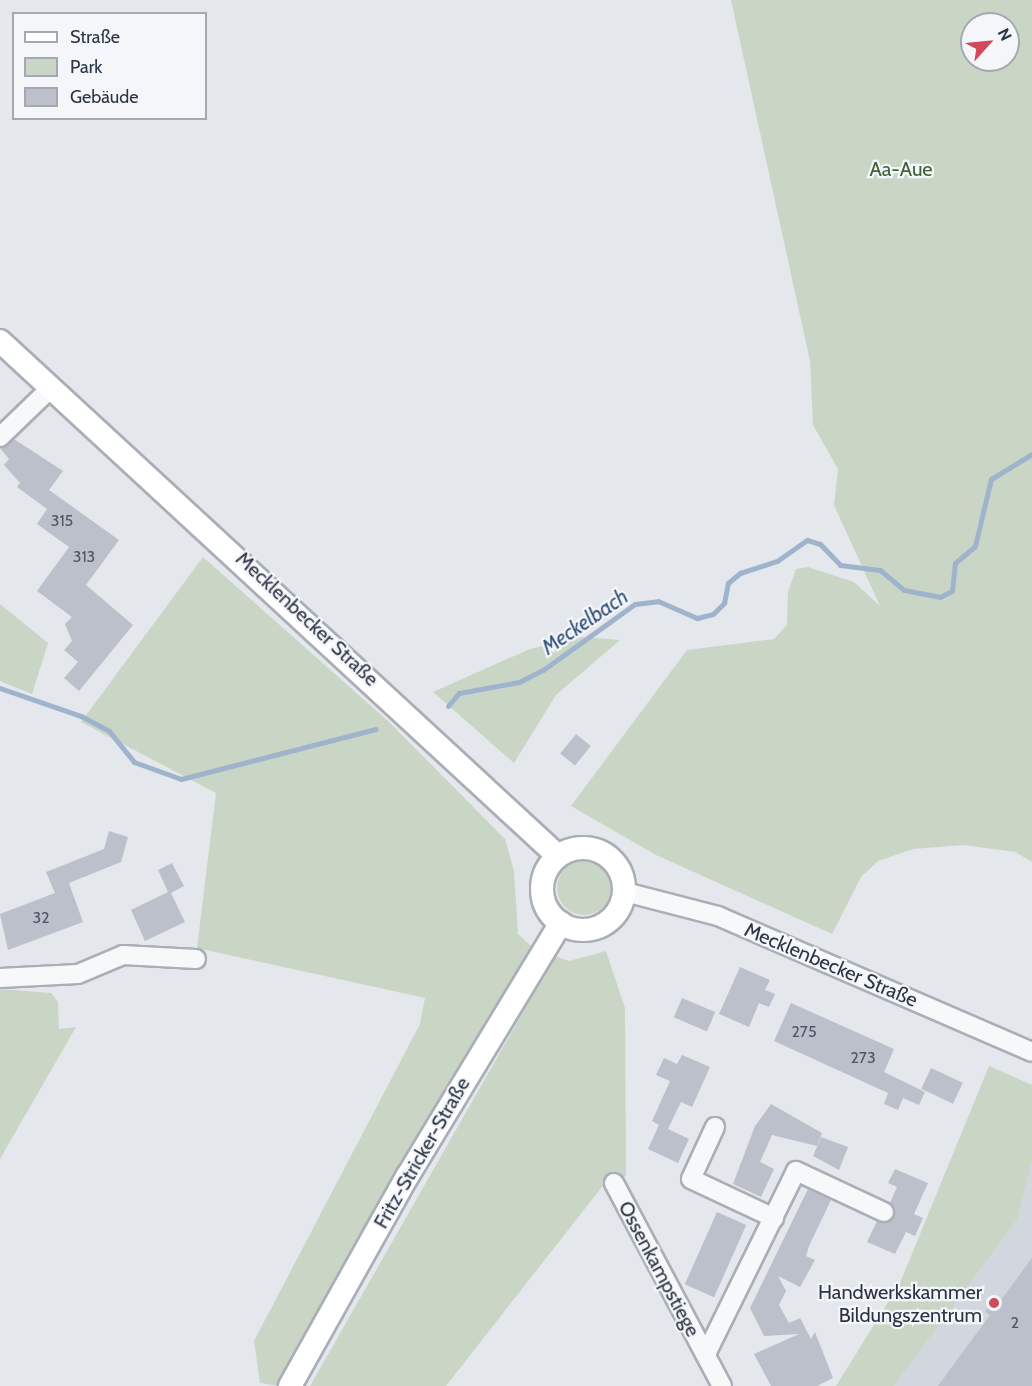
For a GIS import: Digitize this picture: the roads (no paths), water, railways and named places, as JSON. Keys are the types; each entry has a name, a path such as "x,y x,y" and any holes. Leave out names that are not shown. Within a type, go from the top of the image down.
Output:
{"main road":[{"name":"Mecklenbecker Straße","path":"0,341 558,856"},
{"path":"573,848 603,853 622,876 624,892 610,920 593,929 561,923 543,898 542,882 558,856 573,848"},
{"name":"Fritz-Stricker-Straße","path":"290,1386 406,1177 561,923"}],"street":[{"path":"0,437 52,387"},
{"name":"Mecklenbecker Straße","path":"624,892 718,916 1032,1052"},
{"path":"0,978 78,974 123,955 196,959"},
{"path":"715,1127 691,1179 774,1218"},
{"name":"Ossenkampstiege","path":"706,1354 796,1171 884,1212"},
{"name":"Ossenkampstiege","path":"614,1183 722,1386"}],"waterway":[{"name":"Meckelbach","path":"448,706 459,693 519,682 543,670 635,604 658,601 697,618 713,614 724,603 728,583 740,573 777,561 807,540 820,544 840,565 880,570 904,590 940,597 952,591 955,563 975,546 991,479 1032,454"},
{"name":"Meckelbach","path":"0,688 81,716 109,731 134,762 181,779 376,729"}],"place":[{"name":"Handwerkskammer Bildungszentrum","path":"994,1303"}],"park label":[{"name":"Aa-Aue","path":"901,169"}]}
